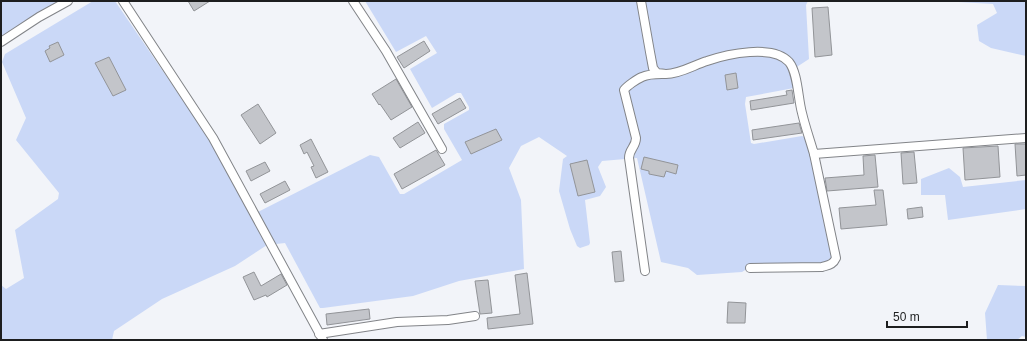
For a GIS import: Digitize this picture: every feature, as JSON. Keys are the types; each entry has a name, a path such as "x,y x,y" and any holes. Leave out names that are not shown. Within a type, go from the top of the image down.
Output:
{"street":[{"path":"1,42 39,17 68,1"},
{"path":"123,1 213,138 321,337 398,322 448,320 475,316"},
{"path":"353,1 386,50 442,150"},
{"path":"641,1 653,68 657,73 667,74 678,72 708,61 746,52 776,54 784,58 794,72 802,112 814,154 836,258 832,264 822,267 750,268"},
{"path":"645,271 629,158 630,150 634,147 636,138 624,90 642,77 663,73"},
{"path":"814,154 1026,138"}],"shaded area":[{"path":"1,1 63,1 1,40"},
{"path":"93,1 115,1 210,140 250,216 370,155 379,157 400,194 404,194 462,160 444,129 444,124 469,110 469,107 461,93 457,93 432,108 410,69 437,53 426,36 396,52 365,1 808,1 806,5 809,59 789,72 794,88 746,97 745,104 751,143 754,144 802,136 807,138 833,257 831,262 824,264 750,267 742,272 697,275 688,268 661,262 637,158 602,161 598,167 606,187 600,196 585,200 590,243 589,245 580,248 577,246 570,229 559,191 563,159 567,156 539,137 521,146 509,168 521,200 524,269 459,281 413,296 320,308 285,243 267,245 235,266 162,299 114,331 112,340 1,340 1,285 6,289 24,278 15,230 58,199 59,193 16,140 26,118 2,62 5,54"},
{"path":"941,1 1026,1 1026,56 991,48 979,41 977,25 997,13 993,4"},
{"path":"949,168 960,177 963,187 1026,180 1026,209 948,220 945,195 921,195 921,179"},
{"path":"998,285 1026,286 1026,337 1022,336 1017,340 987,340 985,313"}],"building":[{"path":"188,1 210,1 194,11"},
{"path":"828,7 832,55 815,57 812,8"},
{"path":"424,41 430,51 404,68 397,57"},
{"path":"58,42 64,55 50,62 45,51 50,48 49,46"},
{"path":"109,57 126,90 113,96 95,63"},
{"path":"736,73 738,88 727,90 725,75"},
{"path":"396,79 412,107 391,120 372,94"},
{"path":"792,90 794,103 751,110 750,101 787,95 786,91"},
{"path":"460,98 466,108 438,124 432,114"},
{"path":"258,104 276,133 260,144 241,115"},
{"path":"418,122 425,133 400,148 393,138"},
{"path":"799,123 802,133 753,140 752,130"},
{"path":"496,129 502,140 471,154 465,142"},
{"path":"311,139 328,172 316,178 311,167 314,166 307,152 304,154 300,145"},
{"path":"1015,144 1026,144 1026,175 1017,176"},
{"path":"998,146 1000,177 965,180 963,148"},
{"path":"436,150 445,165 402,189 394,174"},
{"path":"914,152 917,183 903,184 901,153"},
{"path":"875,155 878,187 827,191 825,178 864,175 863,156"},
{"path":"644,157 678,165 676,174 666,171 664,177 649,174 649,171 641,169"},
{"path":"587,160 595,192 578,196 570,164"},
{"path":"265,162 270,171 251,181 246,171"},
{"path":"285,181 290,190 265,203 260,194"},
{"path":"874,190 883,190 887,225 841,229 839,208 876,205"},
{"path":"922,207 923,217 908,219 907,209"},
{"path":"621,251 624,281 615,282 612,252"},
{"path":"254,272 261,286 281,274 287,285 267,297 266,295 254,300 243,277"},
{"path":"527,273 533,324 488,329 487,318 520,314 515,275"},
{"path":"488,280 492,313 480,314 475,281"},
{"path":"728,302 746,303 745,323 727,323"},
{"path":"369,309 370,319 327,325 326,314"}]}
